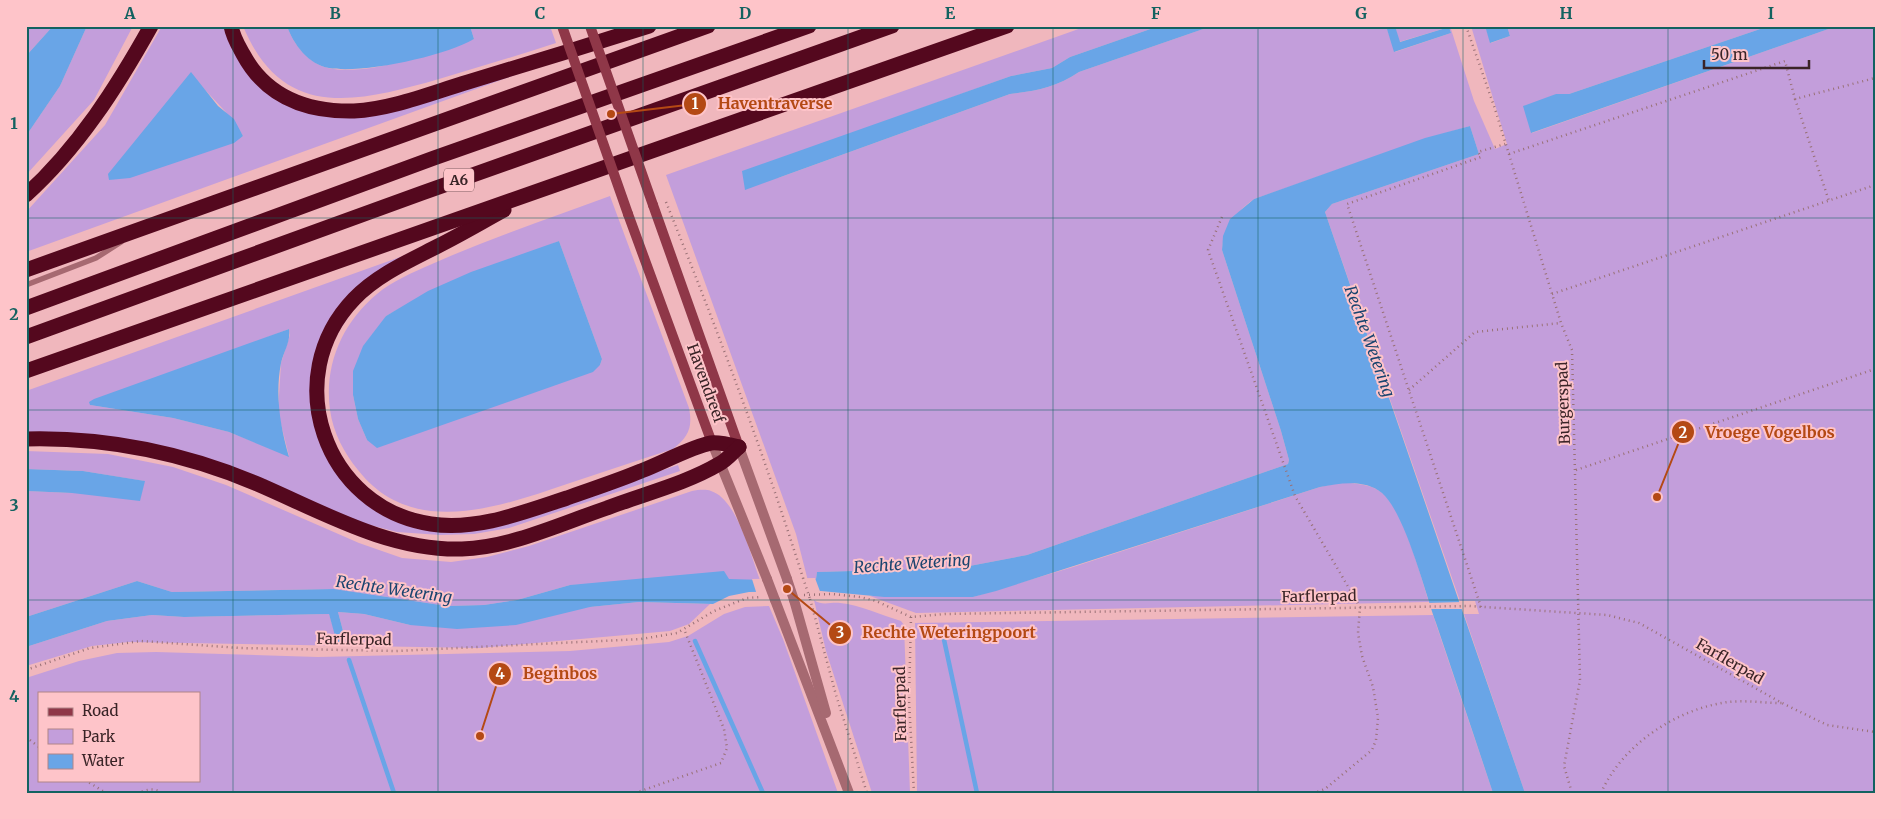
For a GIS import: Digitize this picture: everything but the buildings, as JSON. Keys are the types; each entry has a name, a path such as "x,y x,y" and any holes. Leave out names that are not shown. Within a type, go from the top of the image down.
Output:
{"highway":[{"path":"26,195 44,179 97,113 151,26"},
{"path":"231,26 232,35 246,61 264,85 290,100 317,109 355,111 419,97 649,26"},
{"path":"26,270 708,26"},
{"name":"A6","path":"26,308 434,158 808,26"},
{"name":"A6","path":"26,337 422,193 892,26"},
{"name":"A6","path":"26,371 1007,26"},
{"name":"A6","path":"543,189 374,281 354,299 338,319 325,348 316,388 318,412 324,436 342,470 379,506 401,516 432,524 463,525 496,520 535,508 625,478 712,443"},
{"path":"26,439 87,440 162,454 206,465 254,483 387,539 431,547 462,549 510,542 677,482 720,464 739,447"},
{"path":"712,443 739,447"}],"main road":[{"name":"Havendreef","path":"562,26 628,214 712,443"},
{"name":"Havendreef","path":"590,26 739,447"}],"street":[{"name":"Havendreef","path":"712,443 833,746 849,793"},
{"name":"Havendreef","path":"739,447 794,600 820,690 833,746"}],"lane":[{"path":"26,285 96,258 149,226"}],"path":[{"name":"Burgerspad","path":"1466,26 1509,154 1561,323 1572,350 1580,612 1580,680 1564,766 1572,793"},
{"path":"1509,154 1785,61 1829,201"},
{"path":"1796,99 1875,78"},
{"path":"1481,607 1347,204 1481,157 1478,152 1505,144"},
{"path":"1552,294 1875,185"},
{"name":"Havendreef","path":"666,201 716,326 762,453 810,599 839,704 867,793"},
{"path":"1222,217 1208,250 1295,496 1360,607 1358,633 1362,656 1373,687 1378,718 1376,740 1372,750 1325,789 1314,793"},
{"path":"1409,390 1475,332 1561,323"},
{"path":"1576,470 1875,369"},
{"name":"Farflerpad","path":"914,793 909,700 911,617 945,614 1468,606 1607,615 1639,623 1782,703 1828,725 1875,732"},
{"name":"Farflerpad","path":"26,670 90,648 142,642 240,648 396,651 641,638 677,633 684,629 724,729 727,748 721,763 635,793"},
{"path":"1601,793 1623,756 1653,731 1687,714 1728,702 1782,703"},
{"path":"26,737 38,746"},
{"path":"88,782 106,793"},
{"path":"137,793 148,789 157,789 162,793"}],"green space":[{"path":"26,26 53,26 26,56"},
{"path":"87,26 133,26 94,100 26,175 26,136 60,86"},
{"path":"162,26 225,26 238,59 321,115 540,66 26,252 26,212 105,125","holes":["191,73 232,119 243,136 109,180 109,174"]},
{"path":"243,26 287,26 293,40 308,58 321,66 345,70 382,66 474,39 470,26 550,26 556,43 439,79 380,94 352,98 326,97 301,91 279,78 260,57"},
{"path":"1087,26 1159,26 1070,57 1052,68 1011,76 883,122 778,178 1010,94 1054,85 1079,72 1212,26 1386,26 1395,52 1451,33 1449,27 1399,42 1395,26 1450,26 1474,101 1495,149 1507,144 1471,26 1485,26 1491,43 1510,36 1507,26 1769,26 1569,94 1556,94 1531,129 1532,133 1837,26 1875,26 1875,793 1525,793 1464,614 1479,614 1475,601 1460,601 1325,212 1332,204 1479,154 1470,126 1425,139 1254,199 1242,209 1228,228 1222,250 1281,431 1289,460 1288,464 1027,555 959,568 817,572 816,579 808,581 796,534 666,175"},
{"path":"610,196 689,408 690,427 686,436 673,449 541,493 485,508 457,512 430,511 404,505 380,491 358,470 348,457 336,434 331,418 329,393 333,361 338,346 354,318 377,294 396,281 521,228","holes":["559,241 602,359 600,365 367,440 358,419 353,395 386,316 406,305"]},
{"path":"417,251 378,271 312,373 343,480 441,530 550,508 678,465 680,471 509,528 474,534 440,535 397,532 358,522 201,457 26,435 26,391","holes":["289,329 290,335 281,363 278,412 289,456 229,432 173,418 90,405"]},
{"path":"26,451 108,454 173,467 226,485 359,543 402,558 451,562 487,557 529,546 692,491 709,490 720,496 736,516 760,580 570,585 517,600 484,605 447,606 334,589 172,592 137,581 26,617 26,491 72,493 144,481 83,471 26,469"},
{"path":"1343,482 1372,487 1389,500 1397,512 1410,542 1429,602 916,613 870,596 973,597 1073,567 1320,487"},
{"path":"814,600 823,603 840,603 870,610 901,621 904,625 910,793 872,793 826,651"},
{"path":"639,602 710,604 689,624 670,631 479,648 129,642 92,646 26,666 26,647 107,621 152,615 184,617 329,614 338,643 346,642 338,612 364,614 410,625"},
{"path":"769,606 783,639 838,793 26,793 26,678 79,661 117,653 156,652 318,657 570,651 669,642 688,636 724,614 745,607"},
{"path":"1433,615 1493,793 917,793 915,623"}],"water":[{"path":"53,26 87,26 60,86 26,136 26,56"},
{"path":"287,26 470,26 474,39 444,52 403,62 362,68 329,68 315,63 303,53 293,40"},
{"path":"1159,26 1212,26 1079,72 1054,85 1010,94 745,190 742,171 1011,76 1052,68 1070,57"},
{"path":"1386,26 1395,26 1400,42 1449,27 1451,33 1394,52"},
{"path":"1485,26 1507,26 1510,36 1490,43"},
{"path":"1769,26 1837,26 1531,133 1523,106 1556,94 1569,94"},
{"path":"191,72 218,106 234,119 243,136 234,143 130,178 109,180 108,174"},
{"path":"1470,126 1479,154 1332,204 1325,212 1525,793 1493,793 1420,574 1399,517 1382,493 1368,486 1352,483 1320,487 973,597 884,597 821,591 749,592 729,596 713,604 639,602 590,607 516,625 457,629 410,625 364,614 338,612 346,642 337,643 329,614 184,617 152,615 107,621 26,647 26,617 137,581 172,592 334,589 447,606 484,605 517,600 570,585 724,571 729,579 808,581 816,579 817,572 959,568 1027,555 1288,464 1289,460 1281,431 1222,250 1223,236 1230,219 1254,199 1425,138"},
{"path":"559,241 602,359 600,365 593,372 377,448 367,440 358,419 353,395 353,371 363,346 386,316 428,291 471,272"},
{"path":"289,329 288,342 281,363 278,387 281,422 289,457 229,432 173,418 90,405 89,402 94,399"},
{"path":"26,469 83,471 145,481 140,501 72,493 26,491"}],"pier":[{"path":"815,578 821,594 757,595 752,579"},
{"path":"1463,602 1465,609 1428,609 1426,603"}],"waterway":[{"path":"943,635 977,793"},
{"path":"695,641 763,793"},
{"path":"349,660 394,793"}],"place":[{"name":"Haventraverse","path":"611,114"},
{"name":"Vroege Vogelbos","path":"1657,497"},
{"name":"Rechte Weteringpoort","path":"787,589"},
{"name":"Beginbos","path":"480,736"}],"water label":[{"name":"Rechte Wetering","path":"1370,341"},
{"name":"Rechte Wetering","path":"912,563"},
{"name":"Rechte Wetering","path":"394,589"}]}
